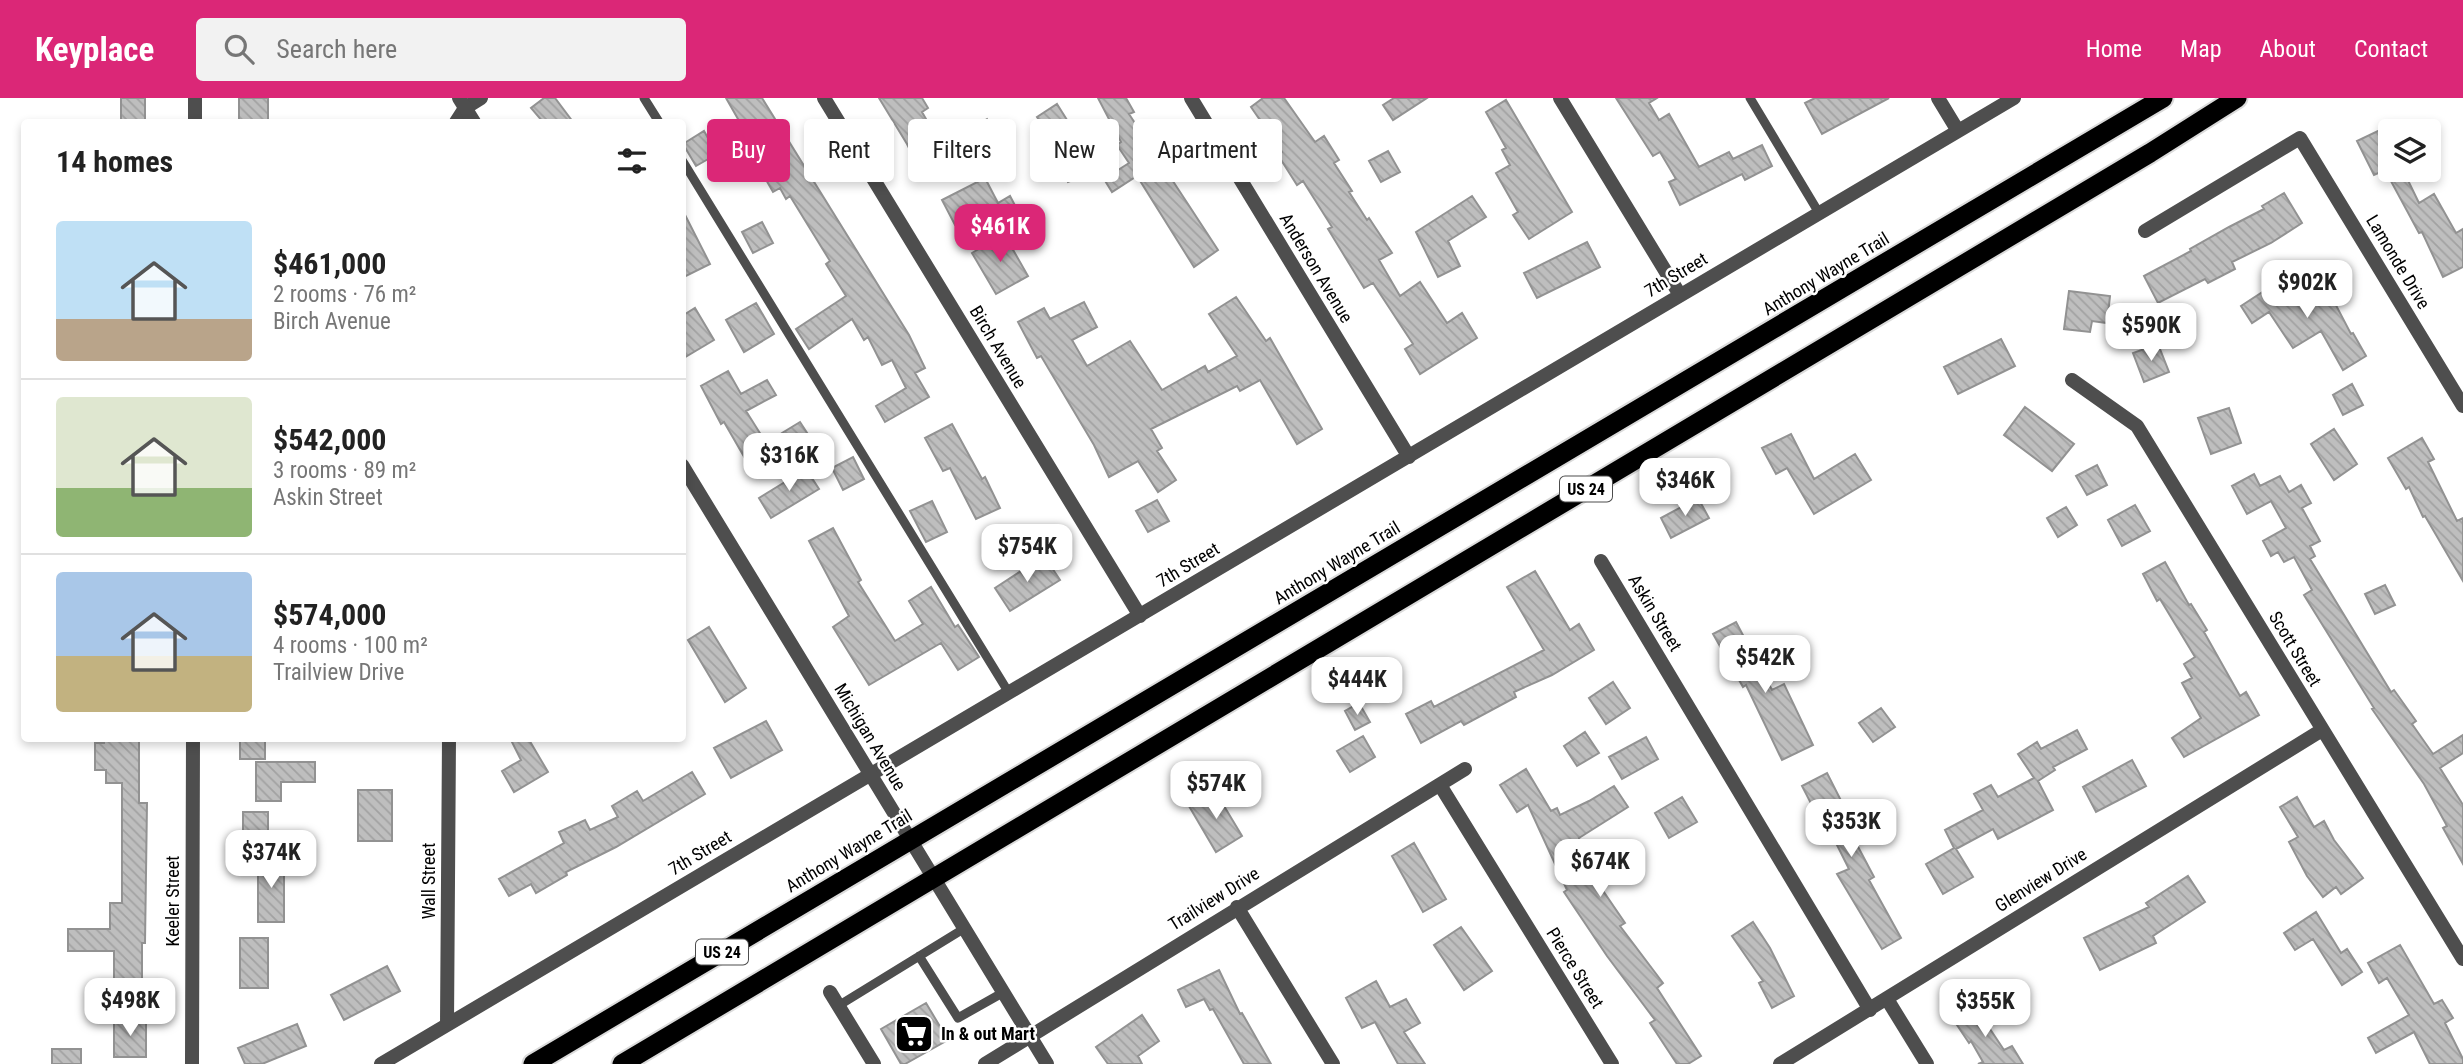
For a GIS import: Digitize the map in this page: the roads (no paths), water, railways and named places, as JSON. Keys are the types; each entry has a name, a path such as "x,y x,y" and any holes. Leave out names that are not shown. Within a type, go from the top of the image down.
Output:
{"highway":[{"name":"Anthony Wayne Trail","path":"533,1064 2163,98"},
{"name":"US 24","path":"622,1064 2127,167 2237,98"}],"street":[{"path":"195,98 195,119"},
{"path":"472,119 462,103 481,98"},
{"name":"Birch Avenue","path":"824,98 1140,616"},
{"name":"Anderson Avenue","path":"1191,98 1409,457"},
{"path":"1560,98 1680,295"},
{"path":"1938,98 1958,131"},
{"name":"7th Street","path":"381,1064 2014,98"},
{"name":"Lamonde Drive","path":"2145,231 2300,138 2463,407"},
{"name":"Scott Street","path":"2072,380 2137,426 2463,959"},
{"name":"Michigan Avenue","path":"686,472 1047,1064"},
{"name":"Askin Street","path":"1601,561 1870,1010"},
{"name":"Glenview Drive","path":"1780,1064 2322,730"},
{"name":"Keeler Street","path":"192,1064 193,742"},
{"name":"Wall Street","path":"447,1025 449,742"},
{"name":"Trailview Drive","path":"985,1064 1465,769"},
{"name":"Pierce Street","path":"1440,785 1612,1064"},
{"path":"1237,907 1333,1064"},
{"path":"830,992 874,1064"},
{"path":"1887,999 1927,1064"}],"lane":[{"path":"644,98 657,119"},
{"path":"1750,98 1819,213"},
{"path":"686,167 1009,693"},
{"path":"838,1006 965,928"},
{"path":"919,956 958,1018 1004,992"}],"place":[{"name":"In & out Mart","path":"914,1034"}]}
